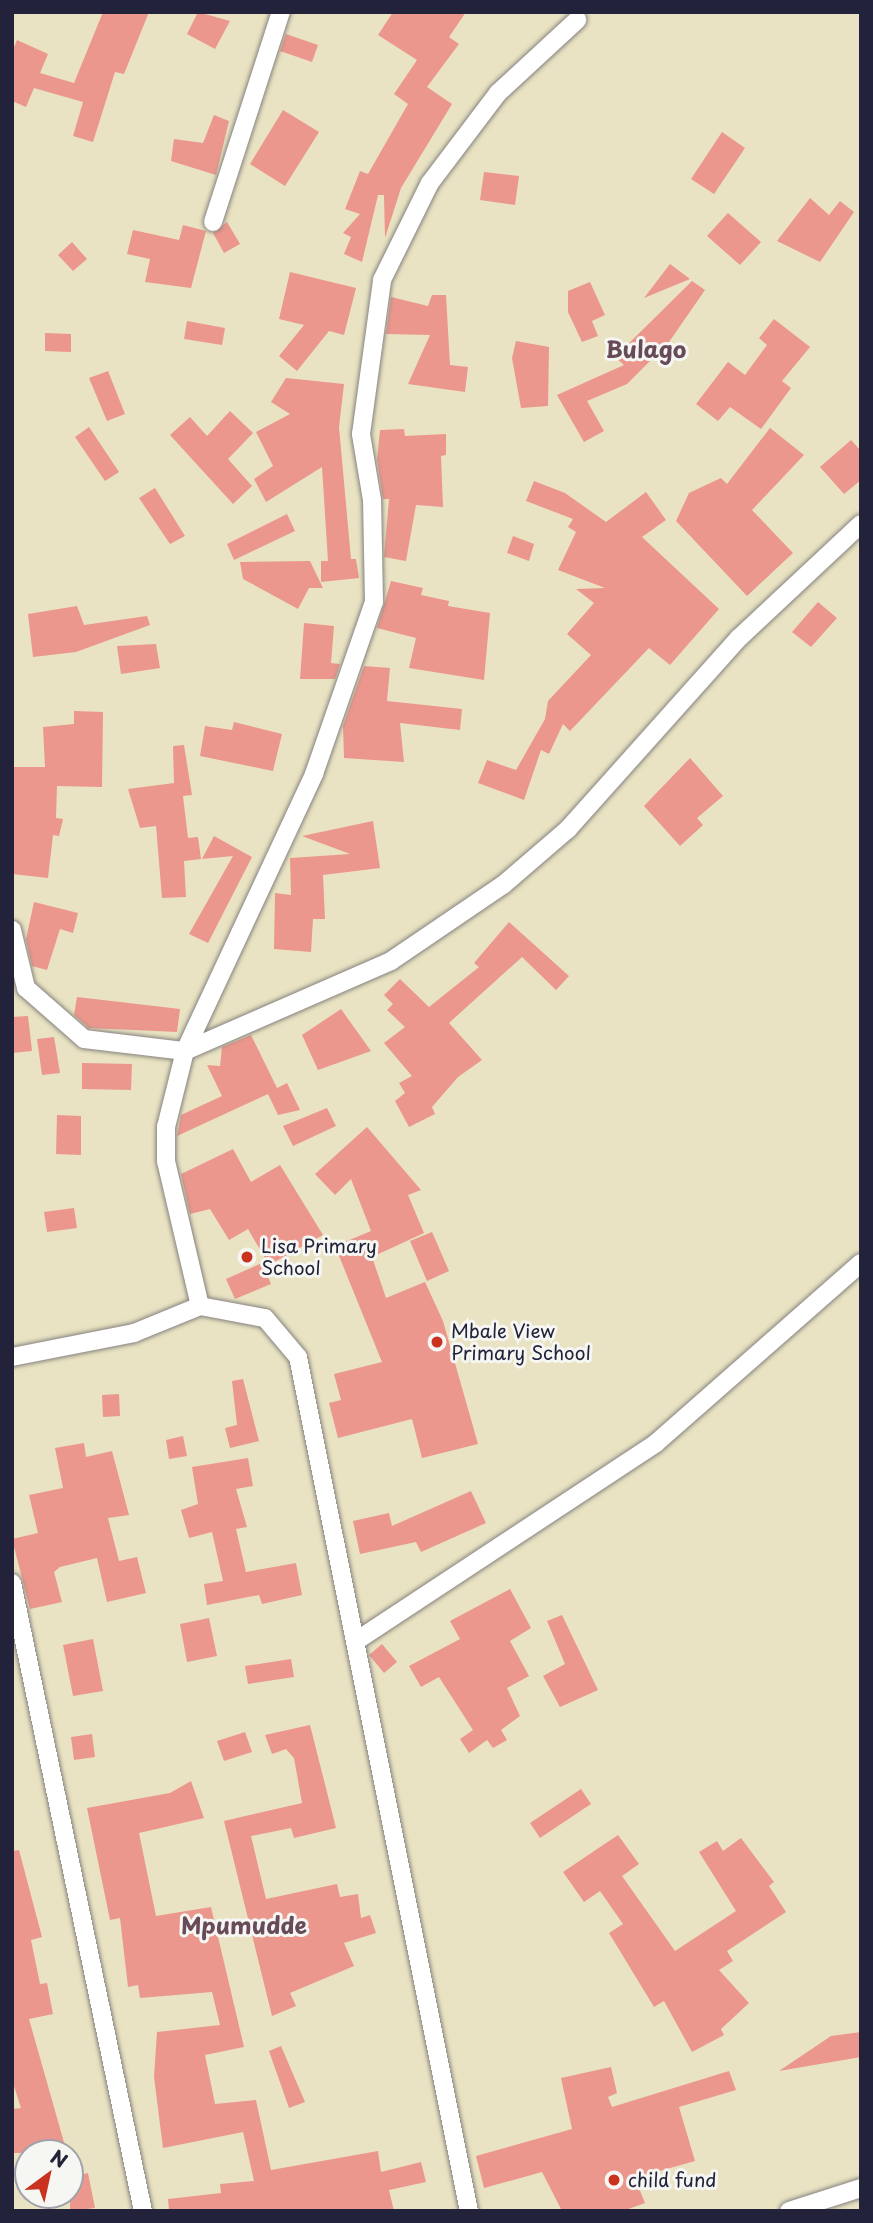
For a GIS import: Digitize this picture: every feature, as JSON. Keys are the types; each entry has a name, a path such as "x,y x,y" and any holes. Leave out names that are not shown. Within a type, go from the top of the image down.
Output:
{"street":[{"path":"213,222 281,12"},
{"path":"200,1306 166,1161 166,1128 185,1051 314,774 374,603 372,500 361,434 382,280 430,183 490,103 577,20"},
{"path":"12,930 26,988 84,1039 185,1051 391,961 503,885 568,829 739,638 861,524"},
{"path":"356,1641 656,1443 861,1263"},
{"path":"12,1357 134,1333 200,1306 265,1318 298,1357 469,2211"},
{"path":"12,1583 143,2211"},
{"path":"789,2211 861,2188"}],"building":[{"path":"103,12 149,12 124,74 115,72 93,142 73,136 83,102 34,88 26,107 12,101 12,52 17,40 48,54 40,73 74,83"},
{"path":"198,12 230,21 215,49 187,34"},
{"path":"393,12 466,12 449,37 459,44 427,87 452,104 401,188 385,238 384,195 378,195 362,262 344,254 351,237 343,233 360,214 345,209 360,171 368,174 408,104 394,94 417,60 378,35"},
{"path":"286,34 318,45 312,62 280,51"},
{"path":"283,110 319,132 285,186 250,164"},
{"path":"214,115 229,121 216,175 171,161 174,139 203,143"},
{"path":"722,132 745,148 714,194 691,179"},
{"path":"484,172 519,176 515,205 480,200"},
{"path":"810,198 829,215 840,201 854,212 820,262 777,241"},
{"path":"728,213 761,242 740,265 707,236"},
{"path":"227,222 240,244 224,253 213,233"},
{"path":"183,225 206,231 191,288 145,282 150,259 127,254 133,230 179,240"},
{"path":"72,242 87,259 73,271 58,255"},
{"path":"670,264 690,279 644,298"},
{"path":"290,272 356,288 344,335 329,331 297,371 279,356 304,325 279,319"},
{"path":"692,281 705,290 669,342 627,384 587,401 604,431 584,442 557,395 624,365 615,357"},
{"path":"590,282 605,315 592,321 598,336 582,342 568,312 568,291"},
{"path":"432,295 446,295 450,365 468,367 465,392 408,384 430,335 386,334 391,297 428,306"},
{"path":"774,319 810,347 782,381 791,388 761,429 730,407 718,421 696,404 728,362 745,375 767,345 759,338"},
{"path":"187,321 225,328 222,345 184,339"},
{"path":"45,333 71,334 71,352 45,351"},
{"path":"516,341 549,347 548,406 521,408 512,358"},
{"path":"108,371 125,414 107,421 89,378"},
{"path":"286,378 344,384 339,427 351,559 356,559 359,578 321,582 321,561 328,561 322,467 266,502 254,479 273,466 256,432 290,414 271,402"},
{"path":"230,411 253,433 228,459 252,486 233,504 170,435 190,417 207,436"},
{"path":"89,427 119,472 105,481 75,437"},
{"path":"770,428 804,455 752,510 793,553 747,596 676,521 689,493 721,478 727,484"},
{"path":"404,429 405,436 446,434 446,455 441,456 443,507 416,505 406,561 384,557 389,499 383,499 377,459 380,430"},
{"path":"851,440 861,451 861,480 844,494 820,467"},
{"path":"534,481 565,493 606,522 646,492 666,520 642,537 719,609 670,665 649,648 570,731 563,724 549,754 541,750 524,800 478,783 487,760 516,770 545,719 548,701 591,655 567,634 594,603 576,589 605,588 558,570 576,532 568,527 573,519 526,501"},
{"path":"155,488 185,536 170,544 139,498"},
{"path":"287,514 295,531 234,560 227,544"},
{"path":"513,536 534,544 529,561 507,553"},
{"path":"310,561 323,588 309,588 298,609 243,579 240,562"},
{"path":"391,581 423,588 421,595 449,601 448,606 490,613 484,680 409,668 416,638 377,628"},
{"path":"818,602 837,618 811,647 792,632"},
{"path":"77,606 84,625 147,616 150,625 76,652 33,657 28,614"},
{"path":"304,623 334,626 331,663 340,664 335,679 300,679"},
{"path":"156,644 160,668 121,674 117,646"},
{"path":"364,666 390,668 387,701 462,709 460,730 400,723 404,762 344,758 343,726"},
{"path":"74,711 103,712 102,787 57,786 56,818 63,819 59,836 53,835 48,878 12,874 14,767 45,767 43,727 74,724"},
{"path":"234,722 282,734 273,771 200,756 205,726 232,730"},
{"path":"184,745 192,795 183,796 188,838 198,837 201,859 184,861 186,897 162,898 156,826 140,828 128,789 174,783 173,746"},
{"path":"690,758 723,796 697,818 703,825 680,846 644,806"},
{"path":"373,821 380,868 323,875 325,919 313,919 311,952 274,949 275,893 291,895 290,858 350,854 302,836"},
{"path":"214,836 252,857 208,943 189,934 233,856 202,859"},
{"path":"34,902 78,913 73,933 60,929 47,970 32,966 26,939"},
{"path":"509,922 569,976 556,990 522,957 449,1023 482,1060 458,1077 432,1107 435,1114 409,1127 395,1101 405,1093 399,1083 412,1076 384,1043 405,1027 387,1010 393,1004 384,995 400,979 429,1007 479,967 474,963"},
{"path":"77,997 180,1009 177,1032 89,1028 74,1015"},
{"path":"341,1009 371,1051 318,1070 302,1035"},
{"path":"28,1016 32,1051 12,1053 12,1017"},
{"path":"251,1035 277,1088 287,1083 300,1110 278,1115 268,1094 177,1136 181,1115 222,1096 207,1065 220,1066 222,1047"},
{"path":"54,1037 60,1073 42,1075 37,1039"},
{"path":"82,1063 132,1064 131,1090 82,1089"},
{"path":"327,1108 336,1126 293,1146 283,1126"},
{"path":"57,1115 81,1116 81,1155 56,1154"},
{"path":"367,1127 421,1190 408,1195 424,1233 372,1257 386,1298 425,1282 443,1321 478,1444 422,1458 412,1419 338,1438 329,1403 341,1400 334,1374 382,1362 335,1246 371,1231 351,1179 335,1195 315,1174"},
{"path":"233,1149 251,1182 280,1165 323,1235 269,1265 248,1229 229,1240 210,1209 190,1214 181,1174"},
{"path":"74,1208 77,1228 47,1232 44,1212"},
{"path":"432,1232 449,1271 427,1281 410,1241"},
{"path":"262,1263 271,1284 235,1299 226,1279"},
{"path":"243,1379 259,1441 230,1448 225,1428 237,1425 232,1381"},
{"path":"119,1394 120,1416 103,1417 102,1395"},
{"path":"183,1436 187,1456 169,1459 166,1440"},
{"path":"84,1443 86,1457 112,1451 129,1515 108,1518 119,1561 137,1557 146,1593 107,1602 97,1558 60,1567 54,1572 62,1602 30,1609 12,1539 38,1533 29,1495 63,1488 55,1448"},
{"path":"248,1458 253,1486 236,1489 247,1527 236,1529 246,1572 296,1563 302,1595 262,1604 259,1595 207,1605 204,1584 223,1581 212,1532 189,1538 181,1510 198,1504 192,1467"},
{"path":"471,1491 486,1523 421,1552 416,1542 360,1554 353,1521 389,1513 392,1526"},
{"path":"510,1589 531,1628 510,1641 529,1676 507,1688 520,1716 501,1730 507,1740 493,1748 487,1740 469,1753 460,1739 473,1730 439,1677 421,1687 409,1666 460,1639 450,1621"},
{"path":"562,1615 598,1690 560,1707 543,1676 565,1664 547,1621"},
{"path":"209,1618 217,1656 187,1662 180,1624"},
{"path":"93,1639 103,1691 73,1696 63,1645"},
{"path":"382,1644 397,1662 384,1673 369,1655"},
{"path":"291,1659 294,1677 248,1684 245,1666"},
{"path":"310,1725 336,1828 294,1838 291,1828 251,1836 266,1899 337,1884 340,1897 358,1894 361,1918 370,1915 376,1933 344,1943 354,1966 290,1993 296,2006 272,2016 224,1821 302,1803 294,1758 286,1749 272,1754 265,1735"},
{"path":"245,1732 252,1752 224,1761 217,1741"},
{"path":"92,1734 95,1757 74,1760 71,1737"},
{"path":"191,1781 204,1818 139,1833 156,1916 211,1907 244,2047 205,2055 215,2104 256,2100 271,2170 378,2151 381,2172 421,2162 426,2182 389,2190 394,2211 169,2211 168,2199 221,2193 220,2184 254,2181 243,2132 163,2148 154,2077 157,2032 220,2025 212,1992 140,1998 138,1985 128,1987 120,1918 110,1920 87,1808 170,1793"},
{"path":"581,1789 591,1804 540,1838 530,1823"},
{"path":"618,1835 639,1864 622,1876 675,1951 736,1911 699,1852 717,1841 723,1851 741,1838 774,1882 769,1886 786,1912 727,1951 733,1961 719,1970 749,2003 721,2029 724,2035 692,2052 664,2001 654,2007 609,1933 623,1924 600,1891 584,1902 563,1872"},
{"path":"19,1850 42,1937 31,1940 40,1984 47,1983 53,2014 29,2019 63,2139 14,2139 14,2153 12,2109 21,2108 12,2080 12,1851"},
{"path":"861,2032 861,2057 779,2071 831,2036"},
{"path":"281,2046 305,2102 289,2108 269,2051"},
{"path":"611,2067 617,2093 608,2097 612,2107 729,2071 736,2090 679,2107 695,2161 635,2178 645,2203 623,2211 562,2211 542,2172 484,2188 476,2156 572,2129 561,2078"},
{"path":"88,2173 95,2208 70,2211 84,2209 84,2174"}],"place":[{"name":"Lisa Primary School","path":"247,1257"},
{"name":"Mbale View Primary School","path":"437,1342"},
{"name":"child fund","path":"614,2180"}],"district":[{"name":"Bulago","path":"646,349"},
{"name":"Mpumudde","path":"244,1925"}]}
